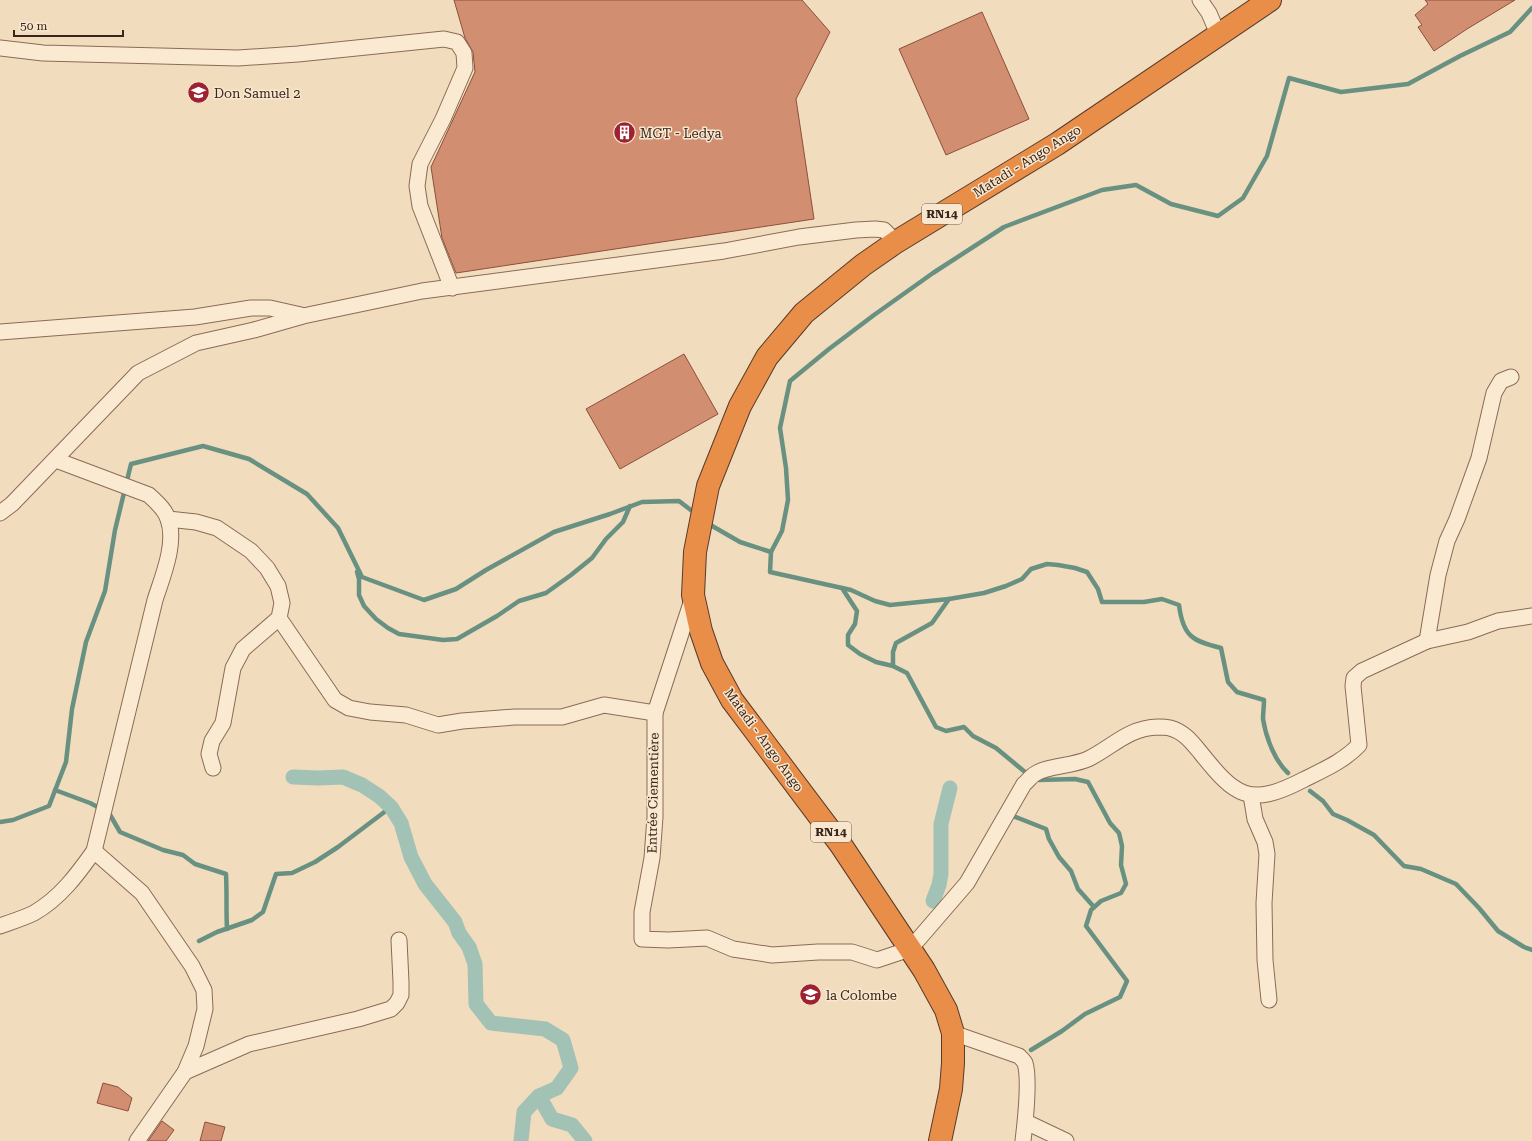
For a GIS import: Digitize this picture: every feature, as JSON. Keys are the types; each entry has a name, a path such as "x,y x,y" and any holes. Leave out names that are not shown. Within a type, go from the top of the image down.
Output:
{"highway":[{"name":"Matadi - Ango Ango","path":"940,1141 951,1089 954,1063 953,1033 946,1010 910,948 841,845 732,700 712,663 701,631 693,595 695,552 708,486 740,406 768,357 804,313 863,265 896,242 1057,144 1270,0"}],"street":[{"path":"1200,0 1209,14 1218,34"},
{"path":"0,48 43,53 238,58 298,54 444,39 457,42 464,53 464,68 443,119 420,164 416,186 420,206 452,288"},
{"path":"0,513 12,504 56,460 138,373 196,343 254,330 303,316 422,291 724,251 799,237 875,228 884,230 896,242"},
{"path":"0,332 195,317 251,308 270,308 303,316"},
{"path":"1427,641 1438,575 1447,541 1457,519 1479,458 1494,393 1501,381 1510,377"},
{"path":"0,926 34,913 55,898 76,877 94,851 150,621 167,564 171,535 168,519 160,506 149,495 56,460"},
{"path":"168,519 196,522 217,528 251,551 267,568 278,586 282,603 279,618 243,649 233,668 223,723 212,741 209,754 213,768"},
{"name":"Entrée Ciementière","path":"693,595 655,713 655,818 652,858 642,912 642,939 668,940 707,938 732,950 772,955 818,952 852,952 877,960 910,948"},
{"path":"910,948 967,883 1024,784 1036,773 1079,763 1098,754 1122,737 1145,728 1169,727 1187,736 1218,775 1233,788 1251,795 1268,795 1290,787 1351,753 1359,745 1353,686 1354,678 1362,671 1427,641 1468,632 1498,621 1532,616"},
{"path":"279,618 335,700 349,708 370,712 406,715 438,725 462,721 516,717 562,717 604,705 655,713"},
{"path":"1251,795 1255,819 1265,842 1267,854 1264,903 1265,960 1269,1000"},
{"path":"94,851 142,893 192,966 204,990 205,1009 196,1046 185,1072 137,1141"},
{"path":"185,1072 249,1044 358,1019 391,1009 397,1003 400,995 401,982 399,940"},
{"path":"953,1033 1019,1056 1024,1063 1026,1075 1026,1122 1023,1141"},
{"path":"1026,1122 1066,1141"}],"building":[{"name":"MGT - Ledya","path":"454,0 802,0 830,32 796,99 814,219 456,273 442,238 431,167 475,72 473,52 465,38"},
{"path":"1425,0 1515,0 1434,51 1418,27 1422,25 1415,15 1428,4"},
{"path":"982,12 1029,119 946,155 899,49"},
{"path":"684,354 718,414 620,469 586,409"},
{"path":"103,1083 118,1087 132,1098 128,1111 97,1103"},
{"path":"162,1121 174,1130 166,1141 148,1141"},
{"path":"205,1122 225,1127 221,1141 200,1141"}],"waterway":[{"path":"707,523 740,542 771,552 782,531 788,500 786,468 780,428 790,381 874,315 933,273 1004,227 1102,190 1136,185 1171,204 1218,216 1243,198 1267,156 1289,78 1341,92 1408,84 1460,56 1510,32 1532,8"},
{"path":"0,822 13,820 49,806 66,762 72,709 86,642 105,591 115,530 131,464 203,446 249,459 307,494 338,528 362,577 424,600 456,589 486,570 554,532 642,502 679,501 696,514"},
{"path":"357,572 359,579 359,595 364,606 376,619 388,628 399,634 443,640 457,639 497,616 519,601 546,593 571,575 592,558 606,539 623,522 630,506"},
{"path":"771,552 770,572 851,590 875,601 890,605 949,599 984,593 1022,579 1031,569 1047,564 1075,568 1087,572 1098,589 1102,602 1144,602 1162,599 1179,605 1183,624 1191,636 1203,643 1221,648 1228,682 1237,692 1264,700 1263,719 1266,734 1275,756 1288,773"},
{"path":"842,588 857,611 855,624 848,635 848,645 860,654 876,662 893,666 907,673 936,727 946,731 964,727 973,736 996,748 1025,772"},
{"path":"893,666 893,652 896,643 932,623 949,599"},
{"path":"293,777 343,777 362,785 379,796 391,807 401,823 411,857 425,884 455,922 459,933 469,947 475,964 476,1004 491,1023 545,1029 563,1040 571,1068 557,1088 539,1096 524,1112 521,1141"},
{"path":"1031,1050 1062,1031 1085,1014 1120,997 1127,981 1086,926 1091,910 1101,901 1121,893 1126,884 1121,865 1122,846 1119,833 1110,823 1088,782 1075,779 1039,780"},
{"path":"933,901 939,885 941,874 941,824 950,788"},
{"path":"55,790 90,803 109,813 120,832 163,850 183,855 195,864 226,874 227,929"},
{"path":"1310,791 1323,801 1333,814 1374,835 1404,866 1421,869 1456,884 1498,931 1524,947 1532,950"},
{"path":"199,941 217,932 252,920 263,912 276,874 292,873 315,862 338,847 391,807"},
{"path":"1013,816 1046,829 1049,839 1059,857 1071,871 1078,889 1094,907"},
{"path":"539,1096 552,1119 572,1125 585,1141"}],"place":[{"name":"Don Samuel 2","path":"198,93"},
{"name":"MGT - Ledya","path":"624,133"},
{"name":"la Colombe","path":"811,995"}]}
